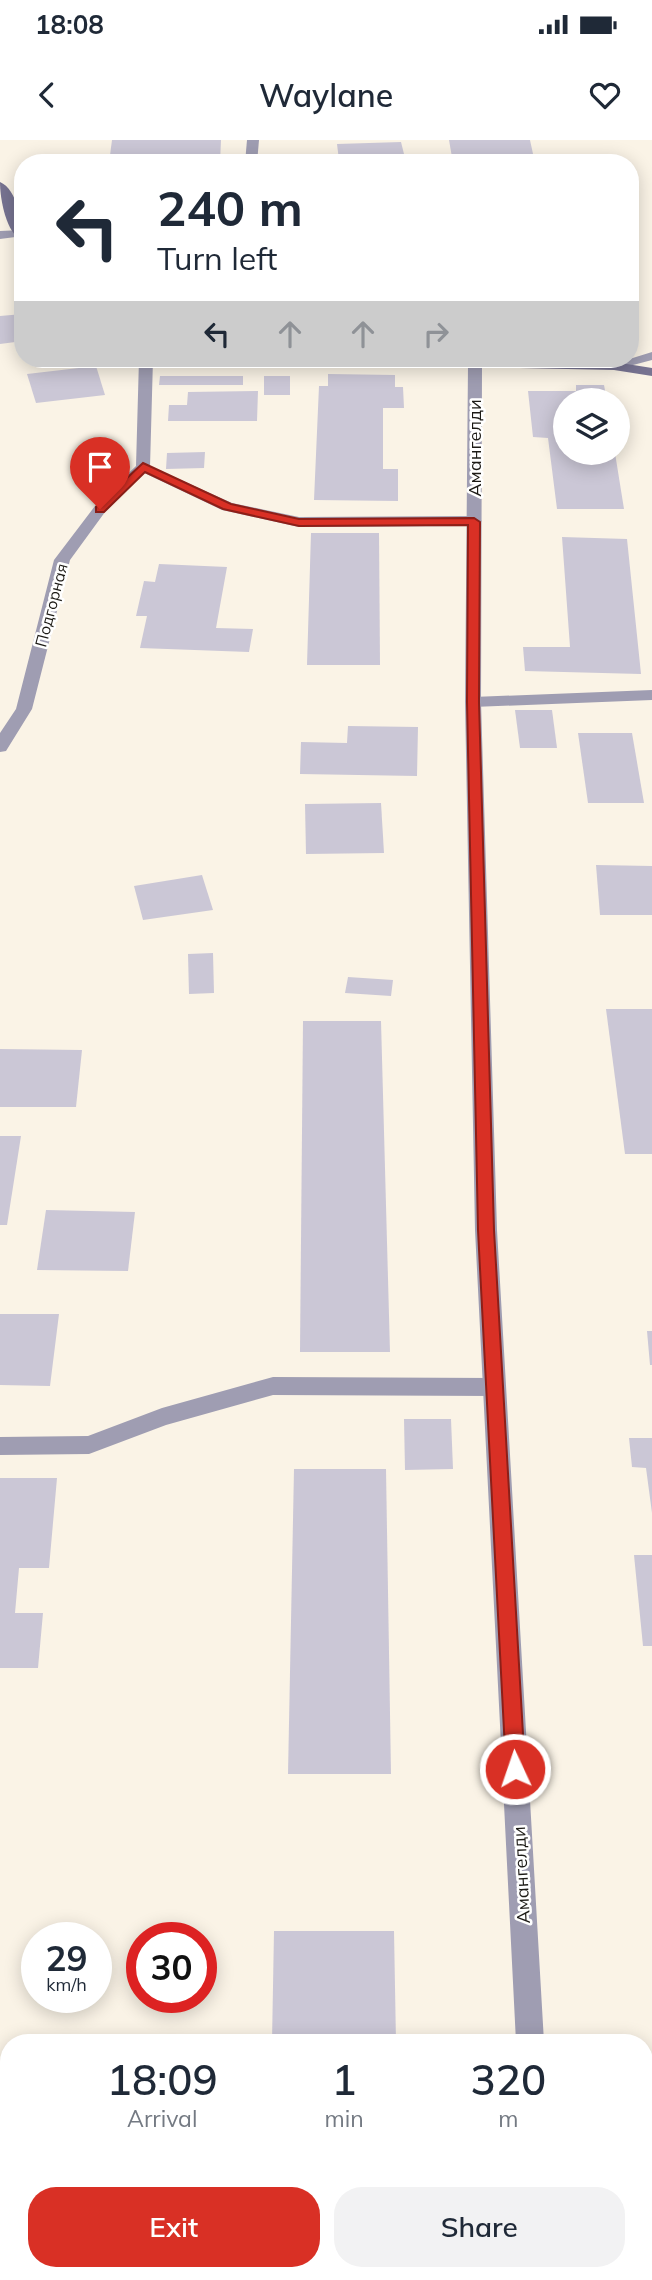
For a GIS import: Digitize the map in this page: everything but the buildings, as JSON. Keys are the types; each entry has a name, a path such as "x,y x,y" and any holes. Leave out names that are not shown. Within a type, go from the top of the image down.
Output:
{"main road":[{"path":"0,186 14,219"},
{"path":"627,368 652,372"}],"street":[{"path":"146,368 143,467 227,507 299,522 474,522"},
{"name":"Амангелди","path":"475,368 473,702 486,1230 530,2034"},
{"name":"Подгорная","path":"0,747 24,709 62,560 100,509 143,467"},
{"path":"473,702 652,695"},
{"path":"0,1446 89,1445 162,1417 273,1386 494,1387"}],"route":[{"path":"100,509 143,467 227,507 299,522 474,522 473,702 486,1230 515,1769"}]}
